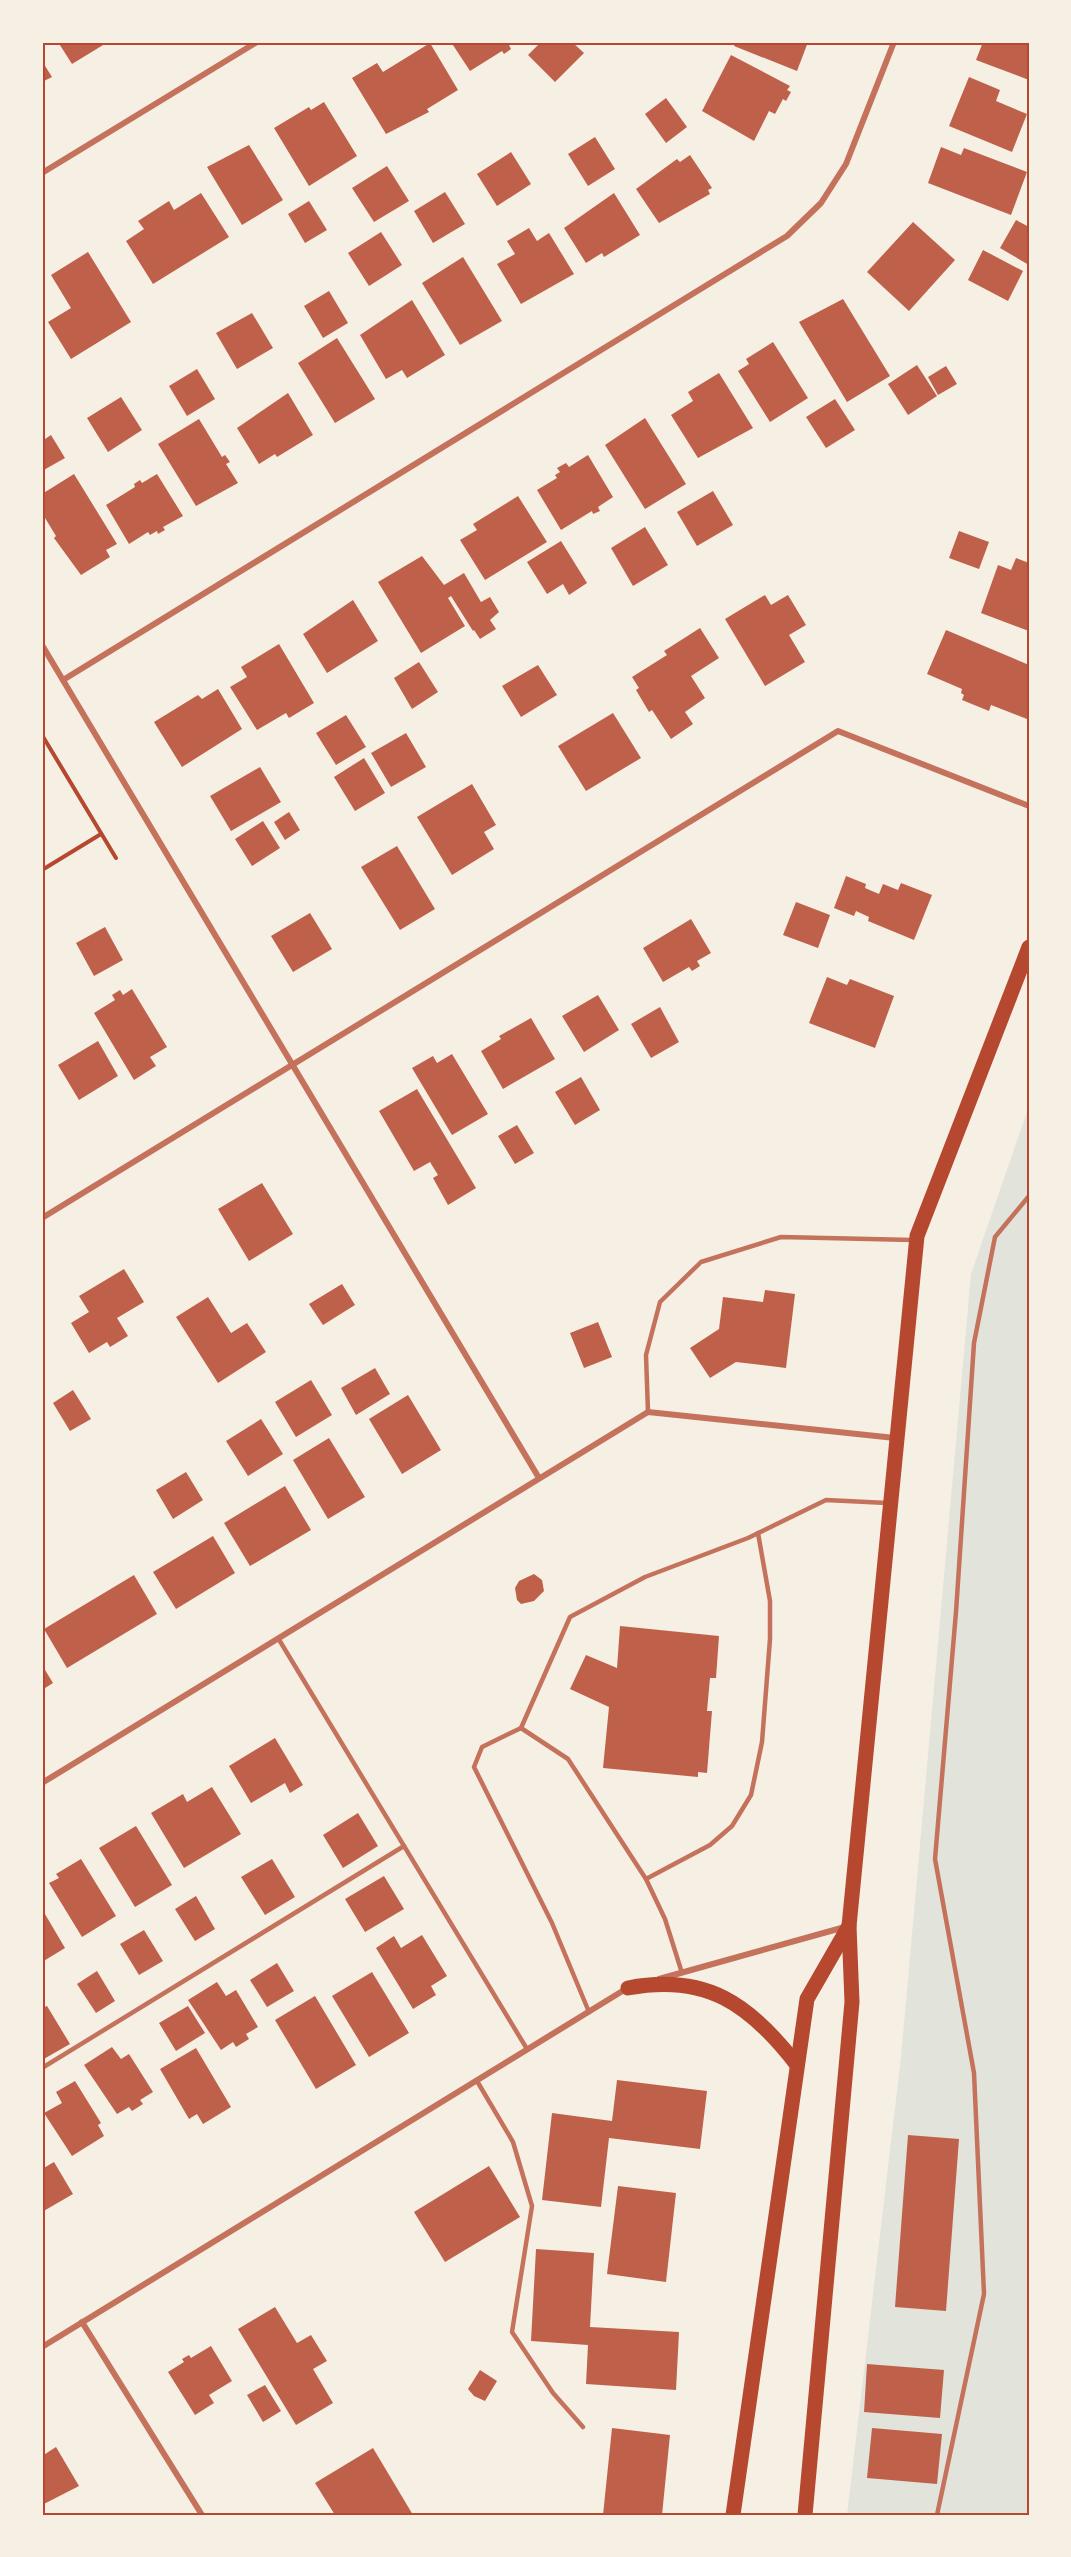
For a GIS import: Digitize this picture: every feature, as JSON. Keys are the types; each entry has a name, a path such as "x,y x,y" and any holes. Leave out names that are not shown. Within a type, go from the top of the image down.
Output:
{"main road":[{"path":"805,2515 852,2002 849,1926 916,1240 1029,947"},
{"path":"733,2515 807,1999 849,1926"},
{"path":"628,1988 667,1982 685,1983 712,1992 734,2004 760,2024 797,2065"}],"street":[{"path":"42,173 257,42"},
{"path":"63,680 787,236 821,203 846,164 894,42"},
{"path":"42,645 539,1478"},
{"path":"42,1218 838,731 1029,806"},
{"path":"42,1783 648,1412 896,1438"},
{"path":"42,2347 628,1988 849,1926"},
{"path":"82,2322 202,2515"}],"lane":[{"path":"937,2515 984,2294 974,2073 935,1859 956,1612 974,1343 995,1237 1029,1196"},
{"path":"648,1412 646,1355 660,1302 701,1262 781,1237 916,1240"},
{"path":"589,2012 552,1923 474,1767 482,1747 521,1728 570,1617 645,1577 758,1533 826,1500 890,1503"},
{"path":"646,1879 710,1845 732,1826 752,1795 762,1742 770,1639 770,1601 758,1533"},
{"path":"278,1638 527,2049"},
{"path":"521,1728 568,1759 646,1879 665,1919 682,1972"},
{"path":"42,2068 405,1846"},
{"path":"477,2081 513,2142 531,2206 512,2332 553,2393 583,2427"}],"path":[{"path":"42,735 116,858"},
{"path":"42,870 101,834"}],"shaded area":[{"path":"1029,1106 1029,2515 847,2515 901,2057 971,1274"}],"building":[{"path":"58,42 108,42 72,64"},
{"path":"451,42 514,42 509,45 511,49 504,54 502,51 470,71"},
{"path":"541,42 572,42 584,53 555,82 528,55"},
{"path":"736,42 808,42 797,71 734,46"},
{"path":"983,42 1029,42 1029,80 976,60"},
{"path":"430,43 458,90 427,109 429,112 386,134 352,78 377,63 383,72"},
{"path":"731,55 790,86 787,90 791,92 786,101 783,99 775,114 769,111 754,141 702,111"},
{"path":"42,61 52,77 42,82"},
{"path":"969,77 1000,90 996,101 1027,114 1012,152 949,126"},
{"path":"666,98 687,127 666,143 645,114"},
{"path":"324,102 357,156 309,186 274,128 309,107 311,110"},
{"path":"595,137 615,169 588,186 568,154"},
{"path":"249,145 283,200 242,225 207,167"},
{"path":"941,147 961,155 964,148 1027,172 1011,215 928,183"},
{"path":"511,152 531,184 497,206 477,174"},
{"path":"690,155 712,188 708,190 710,194 659,223 636,189 677,159 680,162"},
{"path":"387,166 409,201 374,222 352,188"},
{"path":"445,192 465,224 433,243 414,211"},
{"path":"201,193 229,237 153,284 126,241 144,229 138,221 169,201 174,210"},
{"path":"614,193 640,235 604,257 602,253 586,263 564,228"},
{"path":"309,201 327,230 305,243 288,214"},
{"path":"1016,220 1029,227 1029,265 1000,248"},
{"path":"913,222 955,260 909,311 867,272"},
{"path":"529,228 537,241 549,233 574,274 521,304 497,264 515,254 507,241"},
{"path":"381,232 402,265 369,286 348,253"},
{"path":"983,250 1023,271 1008,301 968,280"},
{"path":"88,252 131,322 71,359 48,322 71,308 51,275"},
{"path":"463,257 502,321 460,345 422,283"},
{"path":"329,291 348,323 323,338 304,306"},
{"path":"843,299 890,376 847,402 799,322"},
{"path":"412,300 445,355 407,378 402,370 386,379 360,335"},
{"path":"252,313 273,348 237,369 216,333"},
{"path":"337,338 375,399 335,423 298,363"},
{"path":"773,342 808,398 770,422 738,371 749,364 746,359"},
{"path":"917,365 937,396 908,415 888,384"},
{"path":"946,366 957,384 938,395 928,377"},
{"path":"197,369 215,399 187,416 169,386"},
{"path":"719,373 753,428 698,458 671,415 693,401 688,392"},
{"path":"288,393 313,435 277,457 275,454 259,464 237,428"},
{"path":"121,397 142,430 108,452 87,418"},
{"path":"835,399 855,430 826,448 806,417"},
{"path":"645,418 686,484 645,509 605,445"},
{"path":"199,419 222,457 225,455 230,462 226,464 238,483 196,506 158,444"},
{"path":"51,435 65,458 42,471 42,441"},
{"path":"588,455 613,497 598,507 600,511 593,514 592,511 561,530 537,490 557,478 555,475 560,472 557,468 566,463 569,467"},
{"path":"74,474 117,544 106,550 110,557 81,575 54,538 56,536 42,513 42,494"},
{"path":"157,474 183,516 163,527 165,530 158,534 157,531 150,535 148,532 129,544 106,505 135,487 134,484 140,480 142,483"},
{"path":"713,491 733,525 697,546 677,512"},
{"path":"518,496 547,542 485,580 460,540 477,530 473,524"},
{"path":"645,527 668,565 633,586 611,548"},
{"path":"959,531 989,542 979,569 949,558"},
{"path":"561,541 587,583 569,595 563,584 547,594 527,562"},
{"path":"422,556 444,585 464,573 481,602 490,597 499,612 490,620 496,629 480,639 451,596 448,598 465,626 421,653 378,582"},
{"path":"1016,558 1029,563 1029,631 981,613 998,565 1011,570"},
{"path":"765,595 771,605 788,595 806,625 789,635 805,662 765,686 725,619"},
{"path":"353,600 378,641 327,673 303,634"},
{"path":"700,628 719,658 691,676 705,698 685,712 693,724 671,739 652,710 649,712 636,690 639,688 632,677 667,655 664,651"},
{"path":"946,630 1029,665 1027,719 991,705 989,711 962,700 964,695 961,693 962,689 927,674"},
{"path":"279,644 314,703 289,718 286,713 257,730 230,687 247,677 241,667"},
{"path":"419,662 438,692 412,709 394,678"},
{"path":"538,665 557,695 521,717 502,686"},
{"path":"218,689 242,729 182,767 154,722 198,695 202,699"},
{"path":"613,713 641,758 586,791 558,746"},
{"path":"346,715 366,747 336,765 316,733"},
{"path":"406,733 426,767 391,787 371,753"},
{"path":"364,758 385,793 355,811 334,777"},
{"path":"260,767 281,802 231,831 210,796"},
{"path":"472,784 496,825 484,832 494,849 452,875 417,817"},
{"path":"289,812 300,830 285,840 274,822"},
{"path":"263,821 280,848 252,866 235,839"},
{"path":"397,846 435,909 400,930 361,867"},
{"path":"846,876 866,884 865,888 879,894 883,884 898,890 901,883 932,895 914,940 868,921 869,917 856,911 854,916 834,908"},
{"path":"796,902 830,915 818,948 783,935"},
{"path":"310,913 332,949 293,972 271,936"},
{"path":"691,919 711,953 697,961 700,966 692,971 689,967 663,982 643,948"},
{"path":"105,927 123,960 94,976 76,943"},
{"path":"827,977 847,985 850,979 894,996 875,1048 809,1023"},
{"path":"132,989 167,1047 150,1057 156,1066 134,1080 94,1013 115,1000 112,995 120,990 123,995"},
{"path":"598,995 619,1030 584,1052 562,1016"},
{"path":"660,1007 679,1042 651,1058 631,1024"},
{"path":"531,1018 555,1059 503,1089 481,1051 501,1039 499,1036"},
{"path":"98,1041 118,1076 79,1100 58,1065"},
{"path":"452,1054 488,1114 452,1135 412,1068 433,1056 437,1063"},
{"path":"581,1077 600,1110 575,1125 555,1092"},
{"path":"417,1089 476,1188 448,1205 433,1178 438,1175 430,1162 414,1171 379,1111"},
{"path":"517,1125 534,1153 515,1164 498,1136"},
{"path":"262,1183 293,1234 249,1261 218,1209"},
{"path":"124,1269 144,1302 117,1318 128,1336 110,1347 107,1342 89,1353 71,1323 89,1312 79,1296"},
{"path":"342,1284 355,1305 323,1325 309,1304"},
{"path":"765,1290 795,1294 786,1368 736,1362 710,1378 690,1348 719,1329 723,1297 763,1302"},
{"path":"208,1297 231,1333 247,1323 266,1352 218,1383 176,1317"},
{"path":"598,1322 612,1357 584,1368 570,1333"},
{"path":"375,1368 390,1394 356,1415 341,1388"},
{"path":"311,1380 332,1415 296,1437 275,1402"},
{"path":"73,1390 91,1419 70,1431 53,1403"},
{"path":"408,1395 441,1450 402,1474 369,1419"},
{"path":"261,1419 283,1454 248,1476 226,1441"},
{"path":"329,1438 365,1497 328,1519 293,1460"},
{"path":"186,1472 203,1500 173,1519 156,1490"},
{"path":"285,1486 311,1530 250,1566 224,1523"},
{"path":"213,1536 235,1573 176,1609 153,1572"},
{"path":"534,1574 542,1580 544,1591 534,1601 521,1604 517,1600 515,1588 519,1581"},
{"path":"134,1575 157,1614 67,1668 44,1629"},
{"path":"620,1626 719,1636 716,1678 710,1678 707,1711 712,1711 707,1773 698,1772 698,1777 603,1768 609,1707 570,1689 586,1655 617,1668"},
{"path":"42,1665 53,1683 42,1690"},
{"path":"275,1738 303,1785 290,1793 285,1783 251,1803 229,1766"},
{"path":"212,1787 241,1834 184,1868 151,1813 183,1794 187,1802"},
{"path":"358,1813 378,1846 343,1868 323,1835"},
{"path":"136,1826 172,1885 135,1907 99,1848"},
{"path":"81,1859 116,1916 82,1937 49,1883 59,1878 56,1874"},
{"path":"272,1859 295,1897 265,1915 241,1877"},
{"path":"384,1876 404,1909 365,1932 345,1899"},
{"path":"196,1896 215,1929 195,1941 175,1909"},
{"path":"42,1909 65,1948 42,1962"},
{"path":"144,1930 163,1961 139,1975 120,1944"},
{"path":"422,1935 447,1976 431,1986 436,1995 413,2009 376,1948 394,1936 401,1948"},
{"path":"277,1963 294,1991 267,2007 250,1980"},
{"path":"97,1971 115,2001 96,2013 77,1984"},
{"path":"372,1972 409,2033 369,2057 332,1996"},
{"path":"217,1982 226,1996 236,1990 258,2027 246,2034 249,2039 236,2047 233,2042 221,2050 188,2000"},
{"path":"315,1996 356,2065 316,2089 275,2020"},
{"path":"47,2006 70,2044 42,2060 42,2008"},
{"path":"188,2006 205,2033 176,2051 159,2023"},
{"path":"112,2047 121,2059 129,2054 153,2092 140,2100 143,2104 132,2111 129,2107 117,2114 84,2065"},
{"path":"196,2048 231,2107 203,2124 197,2114 189,2119 160,2069"},
{"path":"617,2080 707,2091 700,2149 609,2138 601,2207 542,2200 552,2113 612,2121"},
{"path":"75,2081 101,2123 98,2125 104,2136 72,2156 44,2113 62,2103 56,2092"},
{"path":"908,2135 959,2139 946,2311 895,2307"},
{"path":"54,2162 73,2194 42,2212 42,2169"},
{"path":"489,2166 520,2217 445,2262 414,2212"},
{"path":"618,2186 676,2193 666,2282 607,2274"},
{"path":"536,2249 594,2253 590,2327 679,2332 676,2390 586,2384 588,2345 531,2341"},
{"path":"275,2307 297,2343 311,2335 327,2361 313,2369 333,2403 296,2425 238,2329"},
{"path":"211,2346 232,2381 209,2395 214,2403 195,2415 168,2372 184,2362 182,2359 189,2355 191,2358"},
{"path":"867,2364 944,2370 940,2418 864,2412"},
{"path":"480,2370 497,2381 485,2401 474,2396 468,2389"},
{"path":"265,2385 281,2411 263,2422 247,2395"},
{"path":"612,2428 670,2435 662,2515 603,2515"},
{"path":"872,2428 942,2434 937,2484 867,2478"},
{"path":"56,2447 79,2486 42,2505 42,2456"},
{"path":"373,2448 413,2515 335,2515 315,2483"}]}
